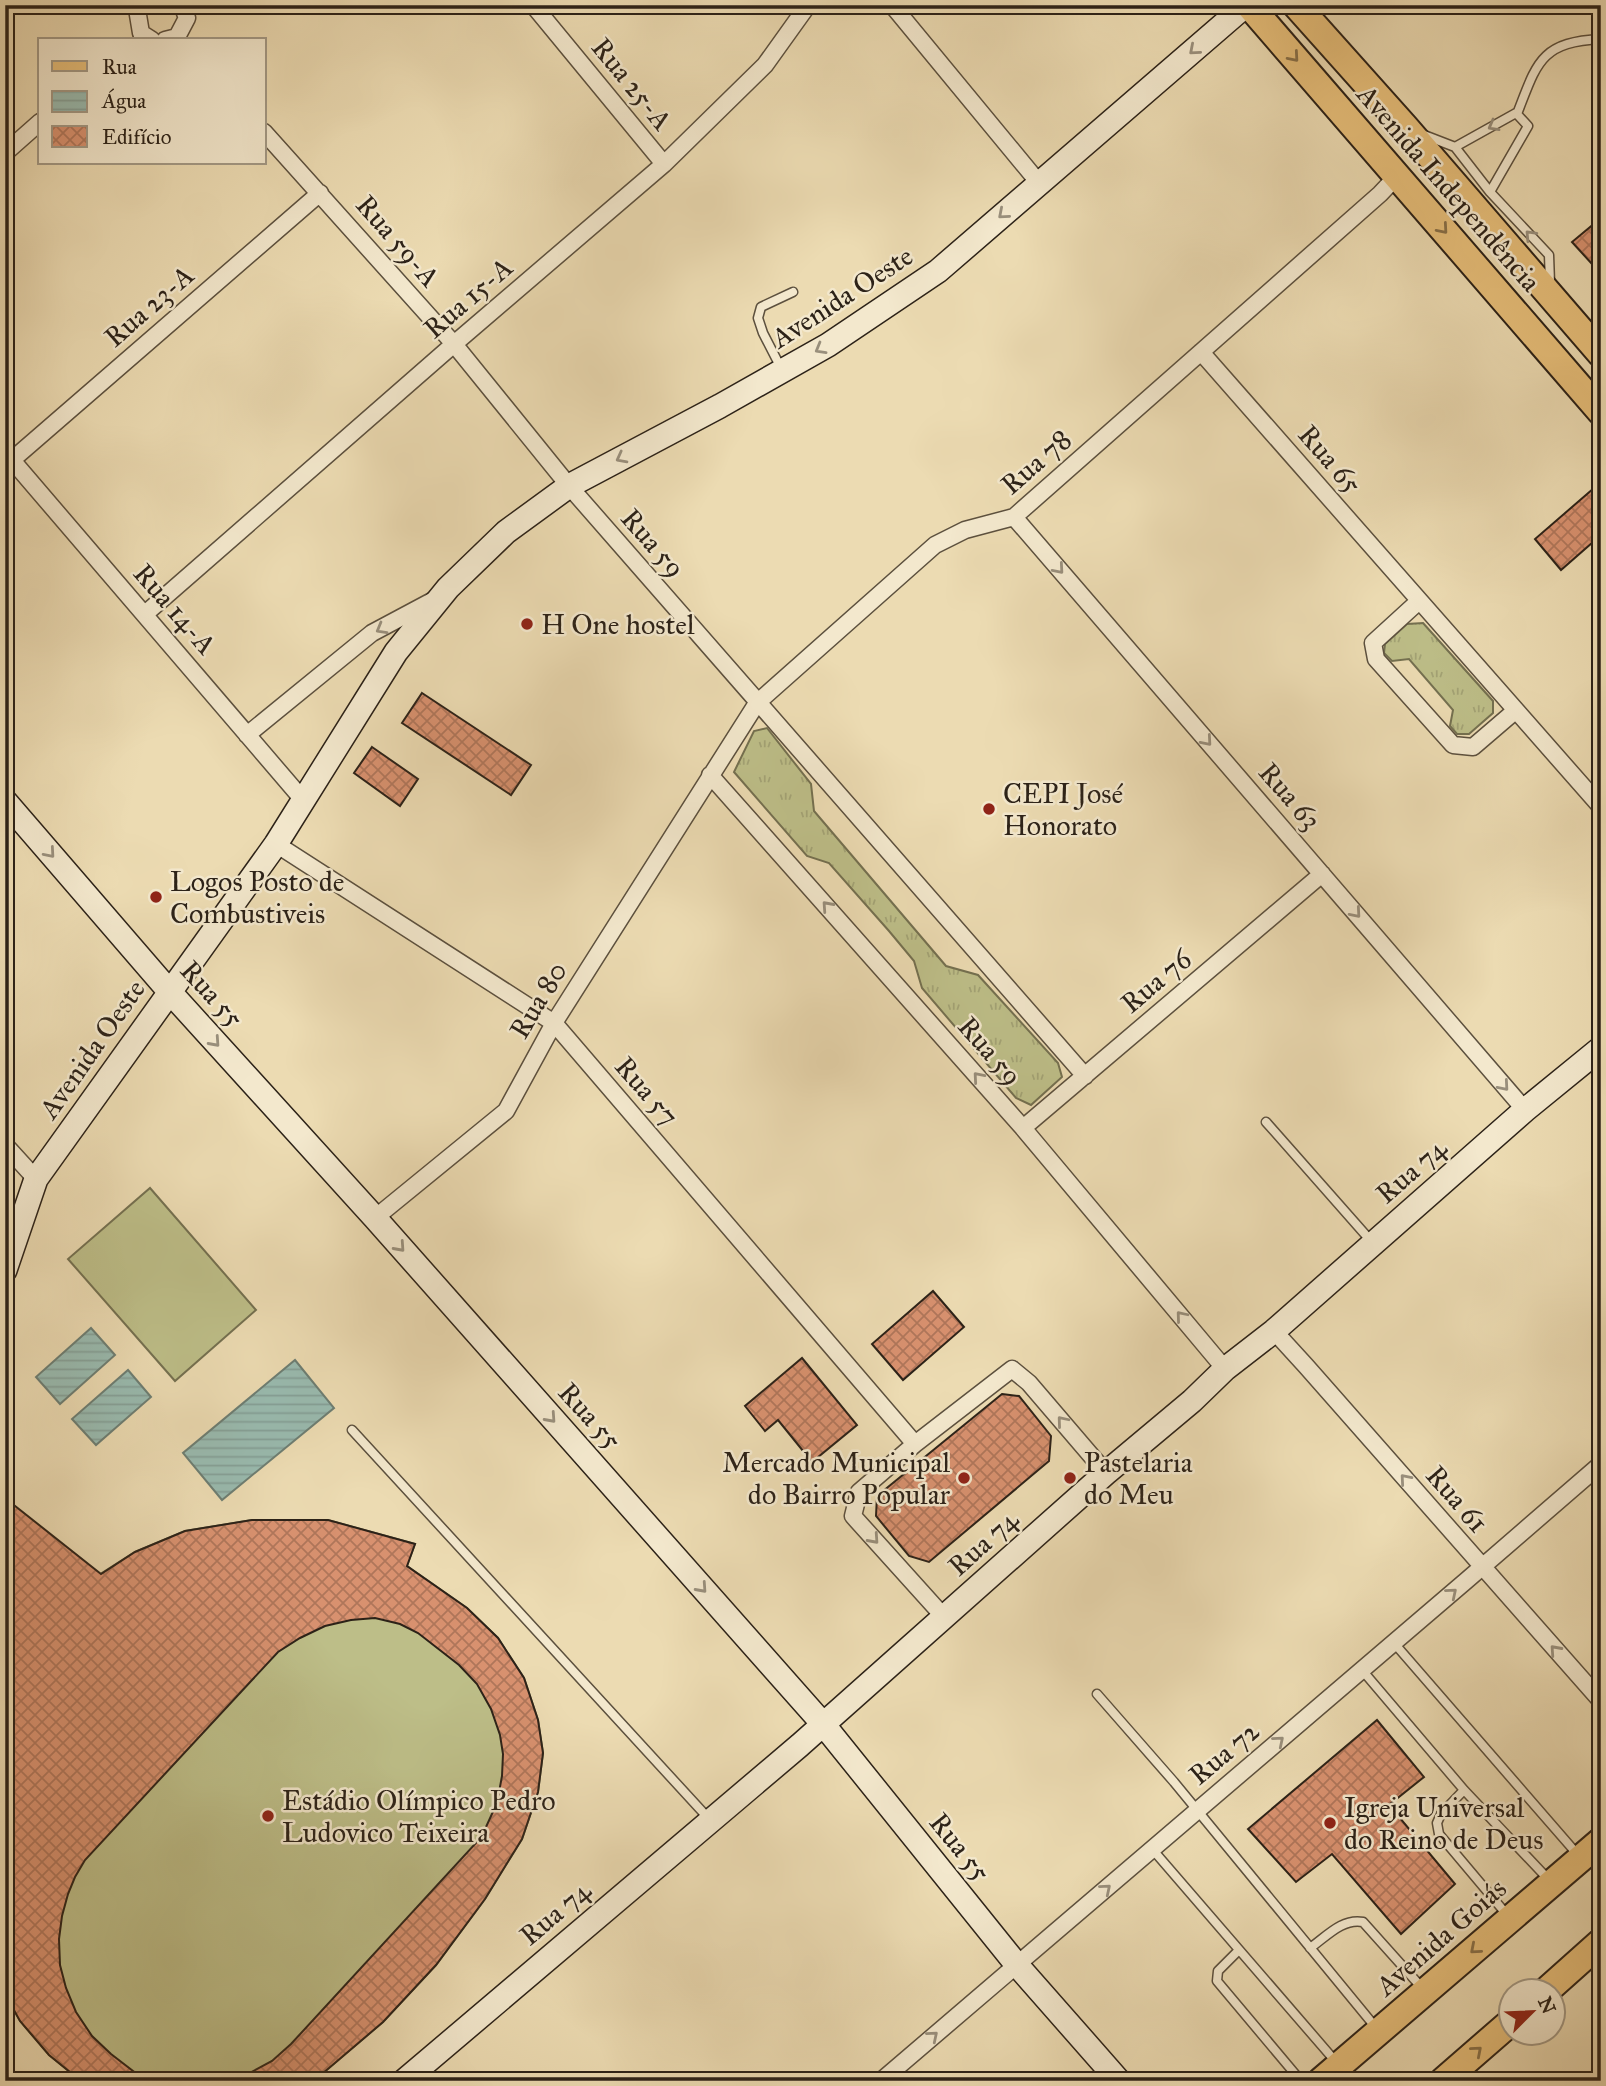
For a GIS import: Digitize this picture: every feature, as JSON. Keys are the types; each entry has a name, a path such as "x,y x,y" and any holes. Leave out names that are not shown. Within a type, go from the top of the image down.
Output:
{"main road":[{"name":"Avenida Independência","path":"1248,5 1601,412"},
{"name":"Avenida Independência","path":"1296,5 1601,354"},
{"name":"Avenida Goiás","path":"1330,2073 1601,1841"},
{"path":"1561,1978 1601,1942"},
{"path":"1443,2081 1498,2032"}],"street":[{"path":"140,5 137,9 142,38"},
{"path":"175,38 187,19 182,5"},
{"name":"Rua 25-A","path":"533,5 664,164"},
{"name":"Rua 15-A","path":"145,614 664,164 765,65 808,5"},
{"path":"892,5 1039,183"},
{"name":"Avenida Oeste","path":"5,1270 36,1179 276,844 396,652 440,596 506,532 569,486 828,345 938,271 1248,5"},
{"path":"5,153 38,124"},
{"name":"Rua 59-A","path":"266,134 454,344 569,486"},
{"name":"Rua 78","path":"710,775 757,703 935,545 965,530 1014,517 1380,194 1397,176"},
{"name":"Rua 23-A","path":"9,456 320,192"},
{"name":"Rua 65","path":"1201,352 1601,807"},
{"name":"Rua 14-A","path":"9,456 304,802"},
{"name":"Rua 59","path":"569,486 1085,1076"},
{"name":"Rua 63","path":"1014,517 1525,1110"},
{"name":"Avenida Oeste","path":"247,735 372,633 440,596"},
{"path":"1419,601 1373,643 1376,659 1453,745 1473,747 1515,711"},
{"name":"Rua 59","path":"710,775 1023,1128 1225,1369"},
{"name":"Rua 80","path":"374,1219 506,1111 554,1023 710,775"},
{"name":"Rua 55","path":"5,801 169,991 823,1724 1017,1965 1118,2081"},
{"name":"Rua 57","path":"276,844 554,1023 915,1444"},
{"name":"Rua 76","path":"1023,1128 1322,874"},
{"name":"Rua 74","path":"404,2081 823,1724 1192,1401 1225,1369 1274,1331 1525,1110 1601,1048"},
{"path":"5,1145 36,1179"},
{"name":"Rua 61","path":"1274,1331 1601,1701"},
{"path":"944,1617 853,1516 859,1492 915,1444 1012,1369 1029,1383 1106,1474"},
{"name":"Rua 72","path":"881,2081 1601,1464"}],"lane":[{"path":"1455,147 1517,114 1534,71 1542,58 1555,48 1580,40 1601,39"},
{"path":"1490,192 1528,126 1517,114"},
{"path":"1405,127 1455,147 1490,192 1549,255 1551,296"},
{"path":"782,370 758,318 761,307 793,292"},
{"path":"1266,1122 1373,1243"},
{"path":"352,1430 710,1821"},
{"path":"1394,1643 1581,1858"},
{"path":"1362,1670 1464,1790 1552,1883"},
{"path":"1097,1694 1379,2032"},
{"path":"1464,1790 1441,1814 1437,1823 1439,1834 1510,1919"},
{"path":"1153,1850 1239,1950 1330,2073"},
{"path":"1310,1948 1342,1925 1354,1920 1363,1922 1425,1992"},
{"path":"1239,1950 1218,1970 1217,1981 1301,2081"}],"green space":[{"path":"1423,623 1493,701 1493,713 1469,734 1457,734 1450,726 1453,710 1409,659 1392,661 1384,653 1385,644 1407,624"},
{"path":"767,728 811,784 814,811 946,966 978,975 1058,1063 1062,1077 1031,1105 1016,1098 922,988 914,961 829,863 807,856 734,772 754,731"},
{"path":"150,1188 256,1310 175,1381 68,1259"},
{"name":"Estádio Olímpico Pedro Ludovico Teixeira","path":"252,1520 328,1520 415,1544 407,1566 467,1608 498,1638 524,1678 538,1720 543,1753 538,1792 522,1839 485,1899 436,1965 383,2022 311,2081 81,2081 49,2055 20,2021 8,2000 5,2001 5,1674 80,1587 135,1552 185,1531"}],"water":[{"path":"91,1328 115,1355 60,1404 36,1377"},
{"path":"295,1360 334,1408 222,1500 183,1453"},
{"path":"128,1370 151,1397 96,1445 72,1419"}],"building":[{"path":"1601,218 1601,274 1572,242"},
{"path":"1601,482 1601,535 1561,570 1535,539"},
{"path":"422,693 531,765 511,795 402,723"},
{"path":"372,747 418,779 400,806 354,773"},
{"path":"933,1291 964,1327 903,1380 872,1344"},
{"path":"802,1358 857,1425 812,1462 778,1420 765,1431 745,1406"},
{"name":"Mercado Municipal do Bairro Popular","path":"1002,1394 1019,1396 1051,1436 1049,1461 929,1562 909,1556 876,1516 877,1496"},
{"path":"5,1498 101,1574 135,1552 185,1531 252,1520 328,1520 415,1544 407,1566 467,1608 498,1638 524,1678 538,1720 543,1753 538,1792 522,1839 485,1899 436,1965 383,2022 311,2081 235,2081 272,2061 291,2044 476,1843 497,1803 502,1776 500,1735 491,1709 477,1684 459,1665 418,1633 400,1624 375,1618 351,1620 325,1626 278,1652 85,1860 75,1877 62,1916 59,1939 60,1965 66,1988 76,2012 92,2036 146,2081 81,2081 49,2055 20,2021 5,1994"},
{"name":"Igreja Universal do Reino de Deus","path":"1377,1720 1424,1777 1389,1805 1455,1884 1401,1934 1332,1854 1296,1882 1248,1829"}],"place":[{"name":"H One hostel","path":"527,624"},
{"name":"CEPI José Honorato","path":"989,809"},
{"name":"Logos Posto de Combustiveis","path":"156,897"},
{"name":"Mercado Municipal do Bairro Popular","path":"964,1478"},
{"name":"Pastelaria do Meu","path":"1070,1478"},
{"name":"Estádio Olímpico Pedro Ludovico Teixeira","path":"268,1816"},
{"name":"Igreja Universal do Reino de Deus","path":"1330,1823"}]}
